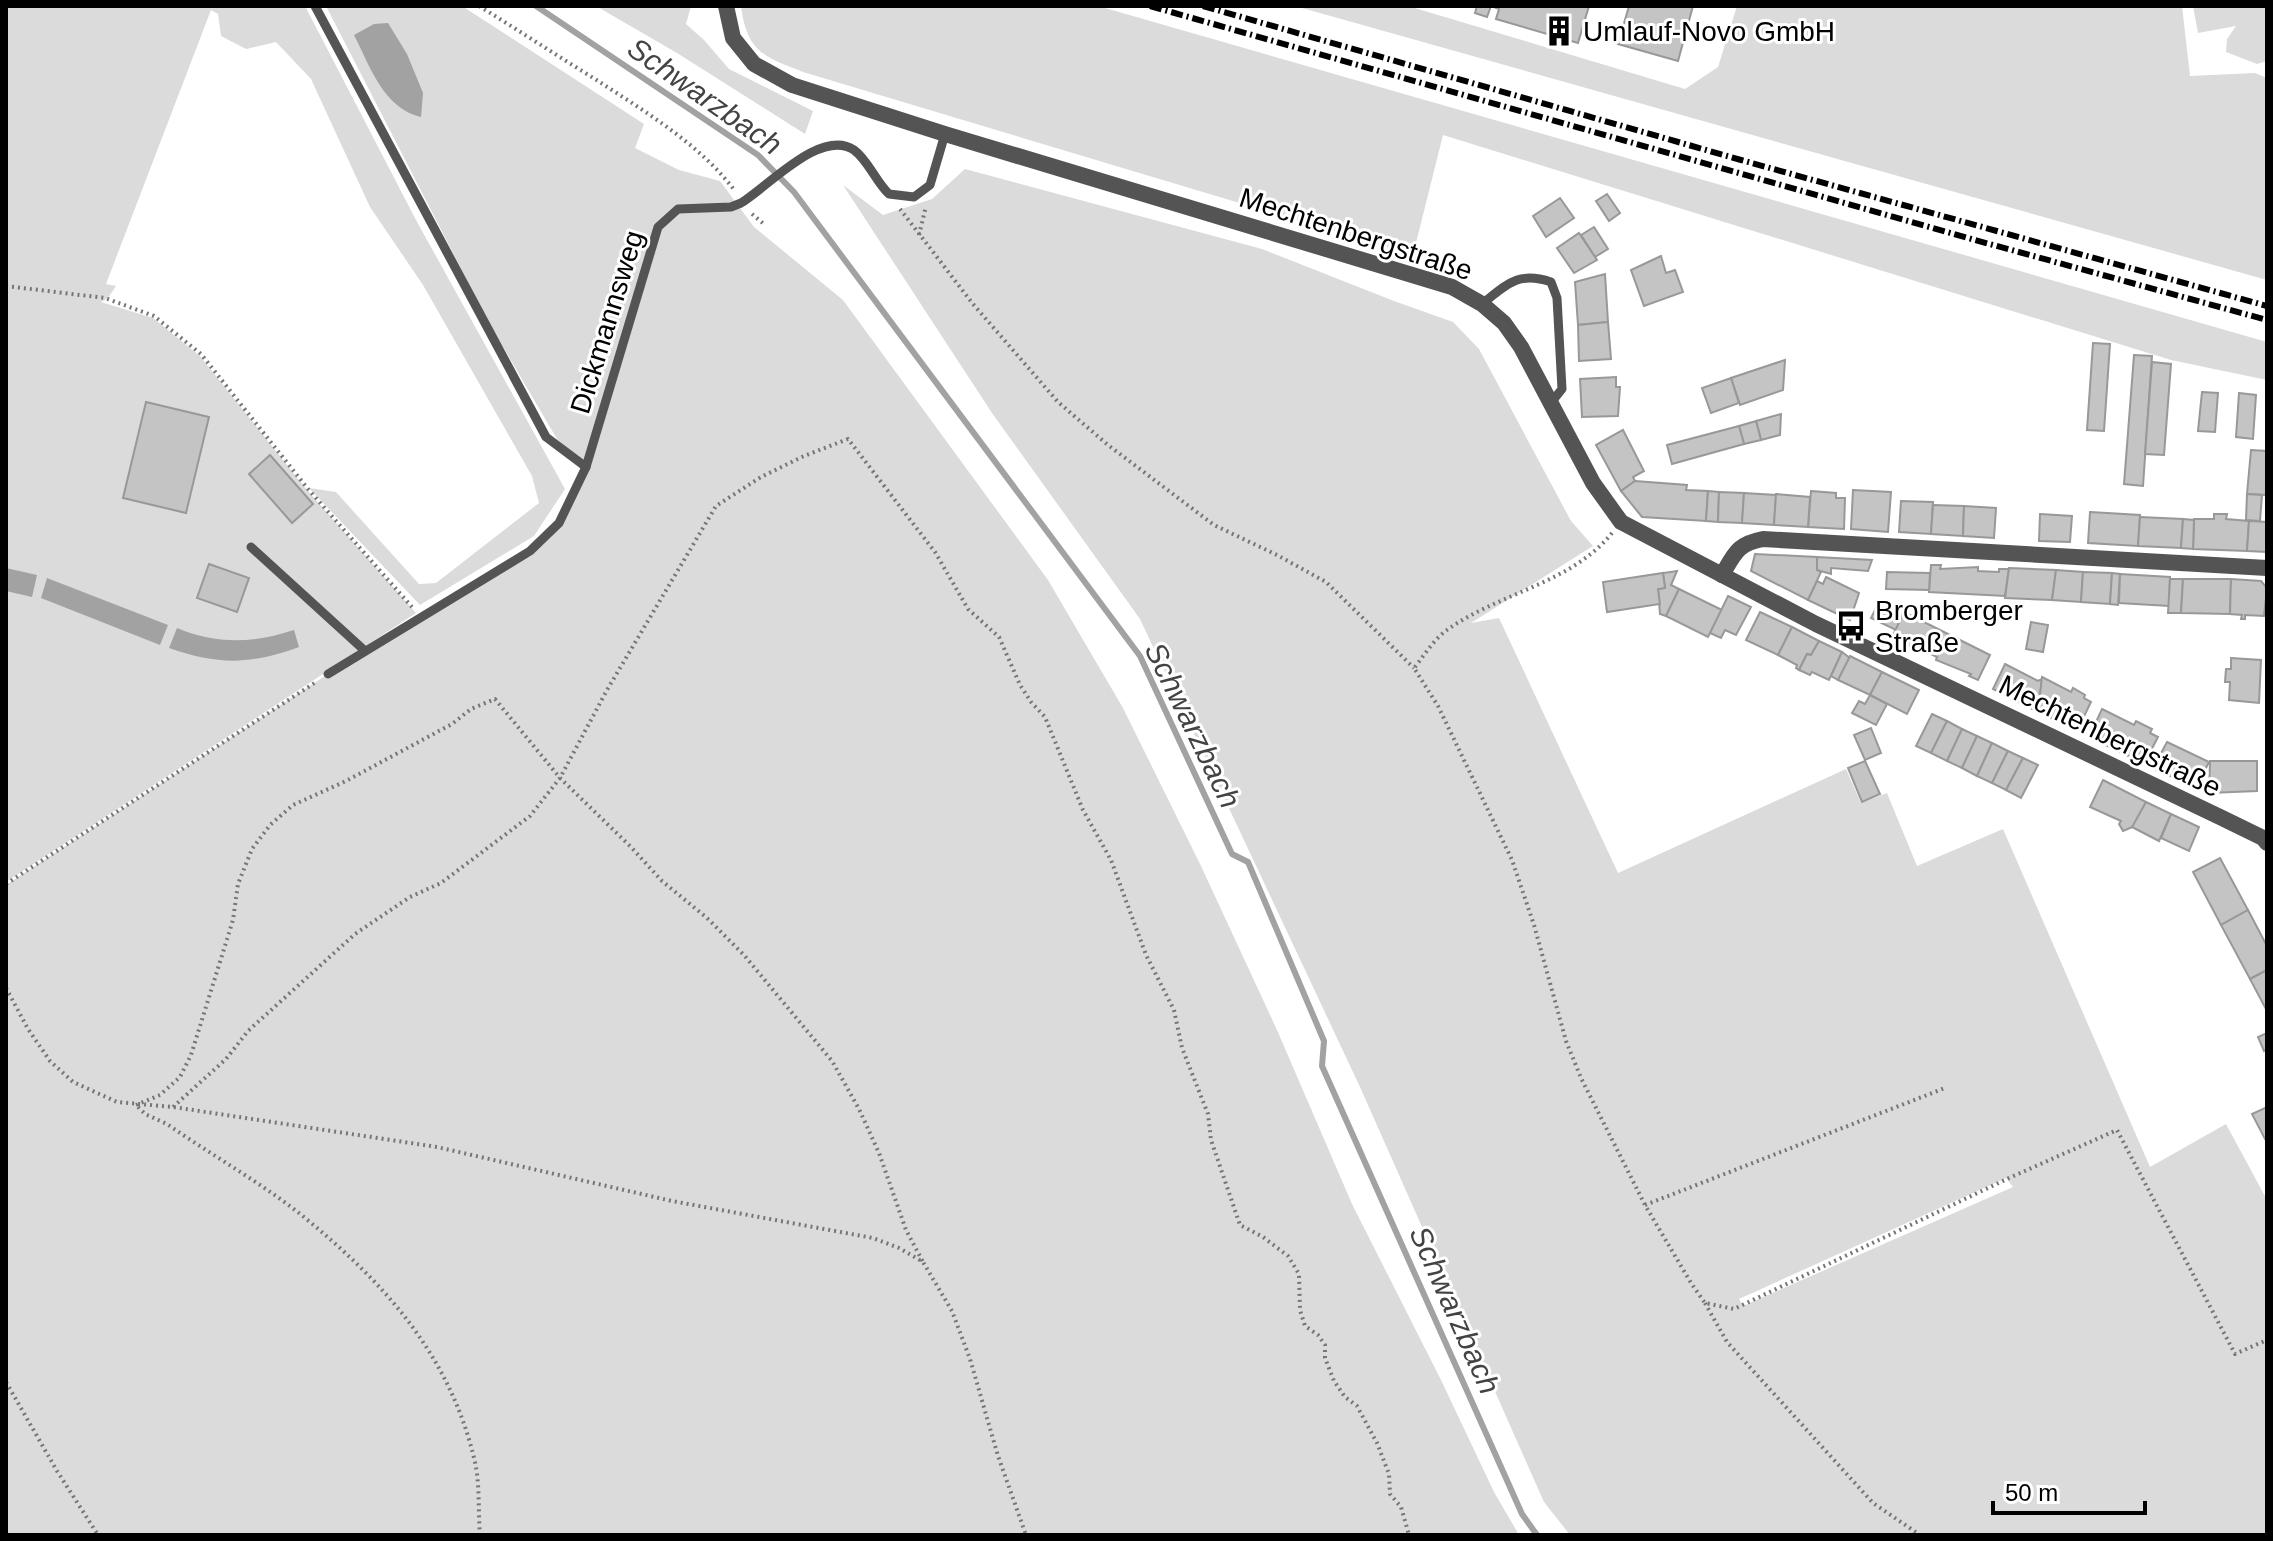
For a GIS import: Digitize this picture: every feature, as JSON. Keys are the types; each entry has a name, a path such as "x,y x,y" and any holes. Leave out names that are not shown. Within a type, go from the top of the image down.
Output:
{"street":[{"name":"Mechtenbergstraße","path":"726,6 733,38 754,64 792,85 1452,287 1482,304 1504,323 1521,347 1593,483 1621,522 1816,624 2265,840"},
{"path":"1722,575 1744,543 1763,539 2267,568"},
{"path":"2265,840 2267,820"}],"lane":[{"path":"315,6 546,437 586,467"},
{"path":"889,194 914,197 930,185 945,134"},
{"name":"Dickmannsweg","path":"328,674 530,551 559,523 586,467 658,227 678,209 731,207 746,200 815,149 843,145 857,152 889,194"},
{"path":"1482,304 1510,282 1534,276 1551,282 1557,298 1562,389 1550,404"},
{"path":"251,547 364,650"}],"path":[{"path":"479,6 646,112 724,177 764,224"},
{"path":"919,235 930,185"},
{"path":"889,194 973,304 1058,402 1108,445 1214,525 1326,582 1414,668 1438,706 1512,860 1534,925 1566,1041 1593,1103 1645,1205 1727,1342 1873,1503 1920,1535"},
{"path":"6,286 105,298 154,316 201,354 308,489 422,618"},
{"path":"173,1107 226,1059 248,1031 355,934 410,897 441,883 530,816 560,778 607,690 716,506 761,477 848,439 935,552 968,609 999,637 1020,685 1045,717 1083,810 1111,860 1146,955 1174,1010 1182,1048 1208,1114 1211,1140 1240,1225 1288,1256 1299,1274 1300,1310 1305,1326 1318,1335 1325,1345 1325,1358 1334,1381 1345,1397 1357,1406 1377,1443 1389,1474 1390,1494 1401,1507 1409,1535"},
{"path":"1414,668 1445,631 1598,550 1621,522"},
{"path":"6,884 328,674"},
{"path":"136,1105 160,1095 180,1077 191,1055 233,920 238,884 252,849 270,825 293,805 346,781 452,724 471,709 495,699 560,778 662,881 707,918 744,955 832,1061 879,1153 906,1230 952,1311 1026,1535"},
{"path":"6,988 50,1061 73,1082 101,1097 136,1105 173,1107 437,1147 513,1162 672,1201 873,1238 923,1262"},
{"path":"1645,1205 1945,1088"},
{"path":"136,1105 145,1114 167,1124 297,1212 390,1297 436,1360 462,1414 476,1466 480,1535"},
{"path":"1705,1303 1734,1309 2117,1130 2235,1354 2267,1340"},
{"path":"6,1382 98,1535"}],"shaded area":[{"path":"6,6 305,6 416,220 565,489 534,536 420,605 309,488 336,492 419,584 436,583 539,503 532,476 423,285 370,207 311,79 276,42 246,49 221,36 218,14 211,10 106,284 116,286 101,302 153,318 200,356 307,490 416,613 6,882"},
{"path":"326,6 462,6 644,124 635,148 679,170 720,181 754,227 843,300 1048,580 1123,708 1277,1030 1352,1204 1494,1492 1519,1535 6,1535 6,885 418,615 531,552 562,525 584,463 557,439 489,323"},
{"path":"596,6 691,6 686,24 729,69 813,111 805,134 677,53"},
{"path":"741,6 1098,6 2267,342 2267,380 2171,360 1443,135 1413,255 803,72 760,51 748,34"},
{"path":"1295,6 1408,6 1685,89 1718,67 1737,6 2182,6 2190,76 2255,73 2267,78 2267,280"},
{"path":"2193,6 2267,6 2267,61 2257,64 2226,52 2227,39 2236,26 2198,33"},
{"path":"388,23 407,54 423,93 421,117 397,105 387,95 354,35 374,24"},
{"path":"965,169 1262,249 1453,322 1479,349 1571,521 1593,546 1471,623 1499,618 1618,873 1846,769 1861,803 1887,793 1917,866 2003,829 2150,1167 2226,1124 2267,1200 2267,1535 1570,1535 1544,1502 1360,1087 1140,619 992,413 843,185 883,215 932,199","holes":["2006,1178 2013,1187 1743,1306 1739,1299"]},
{"path":"6,568 37,575 32,597 6,591"},
{"path":"47,578 168,625 160,645 41,598"},
{"path":"177,628 221,640 250,640 294,630 299,647 249,660 203,658 169,648"}],"building":[{"path":"1477,6 1491,6 1487,17 1475,13"},
{"name":"Umlauf-Novo GmbH","path":"1491,6 1589,6 1578,43 1496,19 1499,9"},
{"path":"1629,6 1693,6 1678,61 1618,44"},
{"path":"1607,194 1620,213 1609,221 1596,201"},
{"path":"1560,198 1574,218 1546,237 1533,216"},
{"path":"1594,227 1608,249 1595,257 1581,235"},
{"path":"1579,233 1597,260 1574,273 1557,248"},
{"path":"1661,256 1666,273 1675,270 1683,292 1644,306 1631,270"},
{"path":"1605,274 1608,322 1578,325 1575,282"},
{"path":"1608,322 1611,359 1579,361 1578,325"},
{"path":"2093,343 2110,344 2104,431 2087,430"},
{"path":"2134,355 2152,356 2143,486 2124,484"},
{"path":"1785,360 1783,390 1740,405 1731,378"},
{"path":"2152,362 2171,364 2164,455 2145,454"},
{"path":"1616,377 1616,387 1620,387 1618,416 1582,417 1580,379"},
{"path":"1731,378 1739,403 1711,413 1702,388"},
{"path":"2202,392 2218,393 2215,432 2198,431"},
{"path":"2239,393 2256,395 2253,439 2236,437"},
{"path":"146,402 209,417 186,513 123,498"},
{"path":"1781,414 1780,435 1761,440 1756,421"},
{"path":"1756,421 1761,440 1744,444 1739,426"},
{"path":"1739,426 1744,444 1672,464 1667,445"},
{"path":"1623,430 1644,471 1633,477 1635,481 1621,491 1596,445"},
{"path":"2251,450 2267,451 2266,495 2247,494"},
{"path":"270,455 313,504 292,523 249,474"},
{"path":"1635,481 1687,485 1686,490 1708,491 1706,521 1642,517 1621,491"},
{"path":"1853,490 1891,492 1888,532 1851,529"},
{"path":"1708,491 1719,492 1718,522 1706,521"},
{"path":"1811,491 1836,493 1836,498 1845,498 1844,529 1808,527"},
{"path":"1719,492 1744,493 1742,523 1718,522"},
{"path":"1744,493 1776,495 1774,525 1742,523"},
{"path":"1776,494 1810,497 1808,527 1774,525"},
{"path":"2247,494 2262,495 2260,521 2246,520"},
{"path":"1901,501 1933,502 1931,534 1899,532"},
{"path":"1933,505 1964,506 1963,536 1931,534"},
{"path":"1964,506 1996,508 1994,538 1963,536"},
{"path":"2090,512 2140,515 2138,546 2088,543"},
{"path":"2040,514 2072,516 2070,542 2039,541"},
{"path":"2214,514 2227,514 2226,519 2249,521 2247,551 2193,549 2194,519 2214,519"},
{"path":"2140,517 2183,519 2181,548 2138,546"},
{"path":"2183,519 2194,520 2193,549 2181,548"},
{"path":"2249,521 2267,522 2267,552 2247,551"},
{"path":"1755,554 1817,557 1817,570 1821,572 1808,600 1751,571"},
{"path":"1817,557 1872,560 1868,571 1831,568 1831,574 1817,570"},
{"path":"209,564 249,578 237,612 197,598"},
{"path":"1931,565 1941,565 1940,569 1978,567 1978,571 2009,569 2005,596 1929,592"},
{"path":"2009,568 2056,570 2052,600 2005,598"},
{"path":"2056,570 2083,572 2081,602 2052,600"},
{"path":"1677,571 1671,585 1679,589 1666,616 1660,614 1658,589 1665,588 1663,573"},
{"path":"1887,572 1930,573 1929,590 1886,589"},
{"path":"2083,572 2112,573 2110,604 2081,602"},
{"path":"1663,573 1665,588 1658,589 1660,604 1607,612 1603,582"},
{"path":"2112,573 2120,574 2118,605 2110,604"},
{"path":"2120,574 2170,577 2169,606 2119,603"},
{"path":"1826,577 1859,593 1850,620 1808,600 1817,581 1823,584"},
{"path":"2170,579 2183,579 2181,613 2168,613"},
{"path":"2183,579 2231,579 2230,614 2181,613"},
{"path":"2231,579 2261,581 2267,588 2264,616 2245,615 2245,619 2241,619 2242,615 2230,614"},
{"path":"1679,589 1722,610 1708,637 1666,616"},
{"path":"1728,596 1751,607 1736,635 1725,630 1721,638 1710,633"},
{"path":"1879,602 1903,614 1896,630 1871,618"},
{"path":"1760,612 1792,627 1778,655 1746,640"},
{"path":"1904,612 1990,655 1978,680 1969,676 1971,674 1936,660 1937,657 1919,648 1901,643 1903,640 1893,635"},
{"path":"2031,622 2048,625 2043,652 2026,649"},
{"path":"1792,627 1819,641 1811,655 1807,654 1799,670 1797,665 1778,655"},
{"path":"1819,641 1842,652 1829,680 1799,670 1807,654 1811,655"},
{"path":"1842,652 1850,658 1838,680 1831,676"},
{"path":"1850,656 1882,672 1870,695 1838,680"},
{"path":"2231,658 2261,660 2259,703 2229,700 2230,682 2225,682 2226,669 2231,669"},
{"path":"2005,664 2038,681 2042,679 2038,712 1993,689"},
{"path":"1882,672 1919,690 1907,714 1870,695"},
{"path":"2042,677 2071,692 2073,688 2091,702 2077,731 2038,712"},
{"path":"1870,695 1887,704 1876,725 1852,713 1859,701 1865,704"},
{"path":"2102,709 2134,725 2136,721 2152,729 2150,733 2158,737 2144,764 2089,737"},
{"path":"1932,714 1947,721 1931,753 1916,746"},
{"path":"1947,721 1962,729 1947,761 1931,753"},
{"path":"1871,728 1881,753 1865,760 1854,735"},
{"path":"1962,729 1977,736 1962,768 1947,761"},
{"path":"1977,736 1992,743 1977,776 1962,768"},
{"path":"2167,742 2209,762 2196,788 2153,768"},
{"path":"1992,743 2008,751 1992,783 1977,776"},
{"path":"2008,751 2023,758 2006,790 1992,783"},
{"path":"2023,758 2038,765 2021,798 2006,790"},
{"path":"1865,761 1880,794 1862,802 1848,768"},
{"path":"2210,761 2257,761 2257,791 2209,793"},
{"path":"2103,780 2146,802 2135,826 2123,831 2119,824 2121,821 2090,807"},
{"path":"2146,802 2171,814 2159,841 2132,827"},
{"path":"2171,814 2199,827 2189,851 2161,838"},
{"path":"2220,858 2248,910 2221,925 2193,872"},
{"path":"2248,910 2267,946 2267,970 2250,979 2221,925"},
{"path":"2267,970 2267,1011 2250,979"},
{"path":"2267,1033 2267,1049 2264,1051 2258,1037"},
{"path":"2267,1107 2267,1138 2265,1139 2252,1114"}],"waterway":[{"name":"Schwarzbach","path":"536,6 758,155 794,192 1140,656 1232,854 1248,862 1324,1041 1322,1066 1522,1514 1537,1535"}],"railway":[{"path":"1150,6 2267,320"},
{"path":"1203,6 2267,306"}],"place":[{"name":"Umlauf-Novo GmbH","path":"1559,31"},
{"name":"Bromberger Straße","path":"1851,626"}]}
